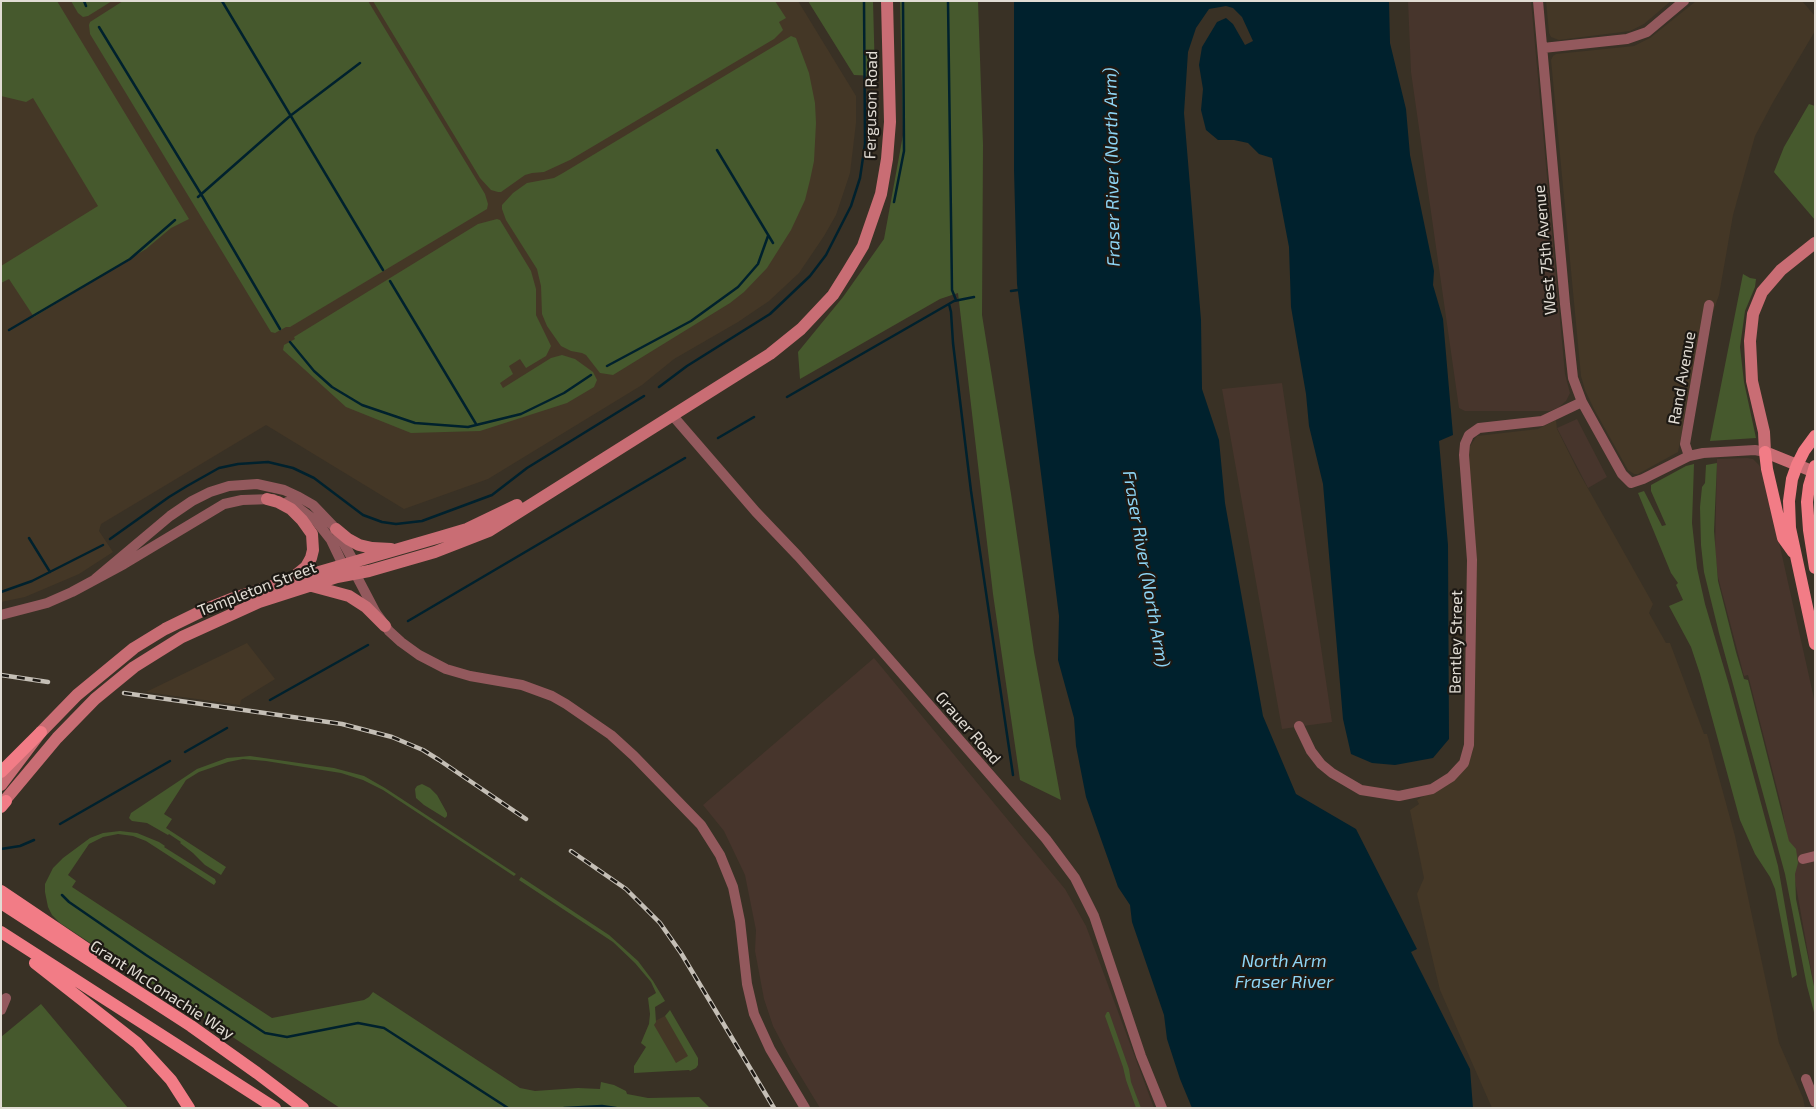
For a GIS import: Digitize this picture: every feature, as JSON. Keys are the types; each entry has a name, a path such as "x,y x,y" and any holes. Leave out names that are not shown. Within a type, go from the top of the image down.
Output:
{"main road":[{"path":"1815,436 1797,465 1792,478 1789,501 1790,528 1815,644"},
{"path":"1765,452 1767,469 1783,538 1796,556"},
{"path":"1814,469 1808,502 1809,530 1815,568"},
{"path":"1,772 41,732"},
{"path":"1,891 101,959 148,997"},
{"name":"Grant McConachie Way","path":"1,903 148,997 257,1073 303,1108"},
{"path":"1,932 275,1108"},
{"path":"1,937 137,1043 165,1073 189,1108"},
{"path":"257,1073 315,1108"}],"street":[{"name":"Ferguson Road","path":"673,416 770,354 801,329 833,295 863,246 881,194 887,159 890,122 887,1"},
{"name":"West 75th Avenue","path":"1538,1 1573,378 1582,402 1622,474 1629,482 1637,482 1689,456"},
{"path":"1543,48 1633,36 1647,32 1684,1"},
{"path":"1765,452 1764,432 1750,368 1753,314 1758,299 1770,281 1815,243"},
{"name":"Rand Avenue","path":"1689,456 1685,444 1709,305"},
{"name":"Bentley Street","path":"1299,726 1311,751 1321,764 1332,773 1361,790 1399,796 1432,789 1451,777 1464,763 1469,745 1472,560 1464,455 1465,444 1469,435 1478,428 1542,422 1582,402"},
{"name":"Templeton Street","path":"1,785 41,732 77,695 134,648 165,629 206,609 288,581 351,567 435,552 489,530 673,416"},
{"name":"Grauer Road","path":"673,416 1046,839 1075,878 1094,916 1141,1056 1162,1108"},
{"path":"1689,456 1703,453 1755,450 1814,469"},
{"name":"Templeton Street","path":"3,804 76,717 95,699 134,667 182,637 259,602 312,586 351,567 474,526 571,478"},
{"path":"95,579 182,508 201,496 229,486 257,484 284,490 313,506 348,539 365,547 383,550 415,545"},
{"path":"267,499 291,509 312,534 313,550 309,563 288,581"},
{"path":"1,615 47,603 72,592 124,564 216,507 242,500 267,499 292,504 316,521 351,567"},
{"path":"336,529 351,567 385,626"},
{"path":"312,586 342,593 356,600 410,649 446,669 470,676 522,685 552,696 566,704 611,735 693,815 714,844 733,887 740,921 747,984 754,1014 770,1049 805,1108"},
{"path":"1803,858 1815,856"},
{"path":"1,1010 6,998"},
{"path":"1806,1079 1815,1102"}],"shaded area":[{"path":"1,1 798,1 856,96 856,123 850,173 836,215 824,236 799,273 769,301 738,322 674,359 642,385 488,479 404,509 266,425 101,524 99,531 113,552 79,574 25,597 1,602"},
{"path":"1408,1 1531,1 1565,374 1570,393 1566,401 1558,408 1550,411 1465,411 1459,408 1411,72"},
{"path":"1546,1 1671,1 1644,24 1630,31 1559,40 1551,37 1549,33"},
{"path":"1696,1 1802,1 1815,16 1815,31 1755,136 1733,215 1719,295 1713,312 1705,316 1678,452 1638,474 1634,474 1628,470 1594,409 1581,376 1551,60 1556,54 1634,46 1650,38"},
{"path":"1282,383 1332,722 1282,729 1222,389"},
{"path":"1577,419 1607,477 1588,488 1557,428"},
{"path":"1556,420 1557,429 1577,469 1653,604 1649,613 1666,643 1670,643 1704,734 1707,734 1735,836 1779,1043 1803,1098 1805,1108 1492,1108 1440,990 1417,894 1424,878 1410,810 1419,804 1417,800 1467,767 1473,750 1476,554 1468,460 1470,446 1477,436 1538,429"},
{"path":"1717,459 1753,459 1759,465 1764,475 1815,703 1815,992 1782,808 1748,675 1744,676 1718,577 1715,552"},
{"path":"247,643 275,679 241,700 240,705 146,692"},
{"path":"874,658 1065,889 1086,926 1154,1108 820,1108 773,1026 764,999 755,951 756,930 745,875 724,831 703,805"},
{"path":"667,1015 695,1063 662,1065 653,1051 641,1043 649,1024"}],"green space":[{"path":"1,1 57,1 189,219 171,228 146,249 34,317 9,279 1,283 1,266 98,206 33,98 26,102 1,96"},
{"path":"71,1 112,1 88,16 83,17 78,13"},
{"path":"123,1 368,1 485,194 488,204 487,209 290,327 275,333 271,332 90,34 90,22"},
{"path":"373,1 775,1 786,18 779,22 783,30 774,39 570,160 544,172 525,175 501,192 498,192 491,190 480,178"},
{"path":"808,1 873,1 875,76 854,75"},
{"path":"900,1 978,1 983,145 982,315 1034,652 1061,800 1020,780 993,594 958,293 940,299 800,379 798,352 843,297 884,239 903,135"},
{"path":"791,36 796,38 809,73 815,103 816,123 814,161 810,180 805,200 791,230 767,268 744,292 730,303 613,375 600,373 586,355 561,346 547,326 542,314 541,286 537,269 506,220 502,205 513,193 527,183 554,178 563,173"},
{"path":"1809,104 1815,106 1815,220 1774,172 1784,147"},
{"path":"497,219 500,220 531,271 536,289 536,315 551,346 546,356 526,368 520,359 509,366 513,374 500,383 503,388 551,358 562,355 575,359 593,372 597,380 594,387 567,403 480,431 411,433 346,407 283,350 284,345 295,339 294,337 478,224"},
{"path":"1743,274 1756,279 1755,287 1745,311 1740,347 1744,382 1756,438 1710,441"},
{"path":"1717,463 1714,531 1718,581 1744,679 1748,680 1789,841 1796,849 1798,863 1795,874 1796,899 1815,991 1815,1016 1807,986 1785,874 1704,572 1700,507 1702,487 1705,483 1706,465"},
{"path":"1694,464 1692,523 1697,568 1705,604 1778,866 1797,975 1792,978 1775,889 1770,877 1755,854 1740,820 1700,674 1691,647 1669,606 1683,600 1676,585 1678,583 1671,573 1638,493 1644,491 1662,526 1666,525 1651,491 1651,485 1686,466"},
{"path":"250,756 334,768 364,776 516,874 514,876 383,790 363,780 341,773 266,761 243,759 199,772 186,780 164,814 172,819 166,828 226,867 221,875 205,865 181,842 169,834 147,823 132,821 129,818 131,813 197,769 227,758"},
{"path":"422,784 430,788 437,795 447,813 445,818 416,798 415,789"},
{"path":"120,831 137,833 159,842 215,879 216,882 214,885 146,841 133,836 118,834 103,837 89,844 68,875 76,881 72,887 272,1018 364,1000 373,992 520,1088 535,1091 578,1088 600,1089 601,1082 614,1085 626,1091 627,1094 648,1098 699,1097 710,1108 340,1108 60,923 52,915 48,907 45,884 53,868 90,838 103,833"},
{"path":"521,877 609,935 638,961 665,1001 655,1007 656,1022 654,1025 676,1063 688,1056 665,1016 670,1010 698,1058 696,1068 690,1071 634,1073 634,1066 646,1047 641,1043 649,1024 648,998 656,993 651,982 613,942 519,880"},
{"path":"41,1004 128,1108 1,1108 1,1037"},
{"path":"1109,1012 1141,1108 1136,1108 1126,1080 1105,1016"}],"water":[{"name":"North Arm Fraser River","path":"1014,1 1389,1 1390,43 1406,109 1410,155 1434,271 1433,285 1443,319 1453,435 1439,441 1448,545 1449,739 1433,758 1395,765 1372,763 1351,754 1343,719 1323,484 1309,426 1306,394 1291,307 1289,247 1272,158 1259,154 1248,143 1234,140 1218,140 1206,130 1201,110 1203,89 1199,65 1202,47 1217,22 1226,18 1233,24 1245,45 1253,41 1242,17 1233,8 1226,6 1209,9 1196,28 1188,52 1184,113 1201,320 1202,389 1219,440 1225,503 1263,716 1296,794 1356,829 1417,949 1411,952 1470,1069 1473,1108 1192,1108 1167,1039 1164,1015 1132,922 1130,905 1118,887 1086,797 1076,746 1074,718 1058,660 1059,616 1017,284 1014,170"}],"waterway":[{"path":"84,1 86,6"},
{"path":"222,1 383,270"},
{"path":"659,387 687,366 770,314 810,276 826,255 851,206 860,178 865,144 864,1"},
{"path":"894,202 904,151 903,1"},
{"path":"948,1 952,290 956,300"},
{"path":"99,27 201,194 280,329"},
{"path":"198,197 290,116 360,63"},
{"path":"717,150 773,243"},
{"path":"9,330 130,259 175,220"},
{"path":"607,366 691,321 738,287 758,264 768,236"},
{"path":"390,281 476,424"},
{"path":"1011,291 1018,290"},
{"path":"787,397 954,301 974,297"},
{"path":"949,304 971,491 1013,775"},
{"path":"290,342 314,371 332,387 362,405 415,423 468,427 521,414 564,393 591,375"},
{"path":"110,539 169,497 219,468 238,464 268,462 293,468 314,478 363,515 382,522 396,524 422,521 492,495 527,468 644,396"},
{"path":"718,438 754,417"},
{"path":"408,621 685,458"},
{"path":"29,538 50,572"},
{"path":"1,592 32,581 103,545"},
{"path":"270,700 368,645"},
{"path":"185,752 227,728"},
{"path":"60,824 170,761"},
{"path":"1,849 20,846 34,840"},
{"path":"62,895 69,902 146,955 265,1033 287,1037 358,1023 384,1028 508,1108"},
{"path":"564,1108 602,1106 616,1108"}],"railway":[{"path":"1,675 48,682"},
{"path":"124,693 342,724 392,737 423,750 526,819"},
{"path":"571,851 626,889 660,923 681,953 774,1108"}],"water label":[{"name":"Fraser River (North Arm)","path":"1112,167"},
{"name":"Fraser River (North Arm)","path":"1146,569"}]}
